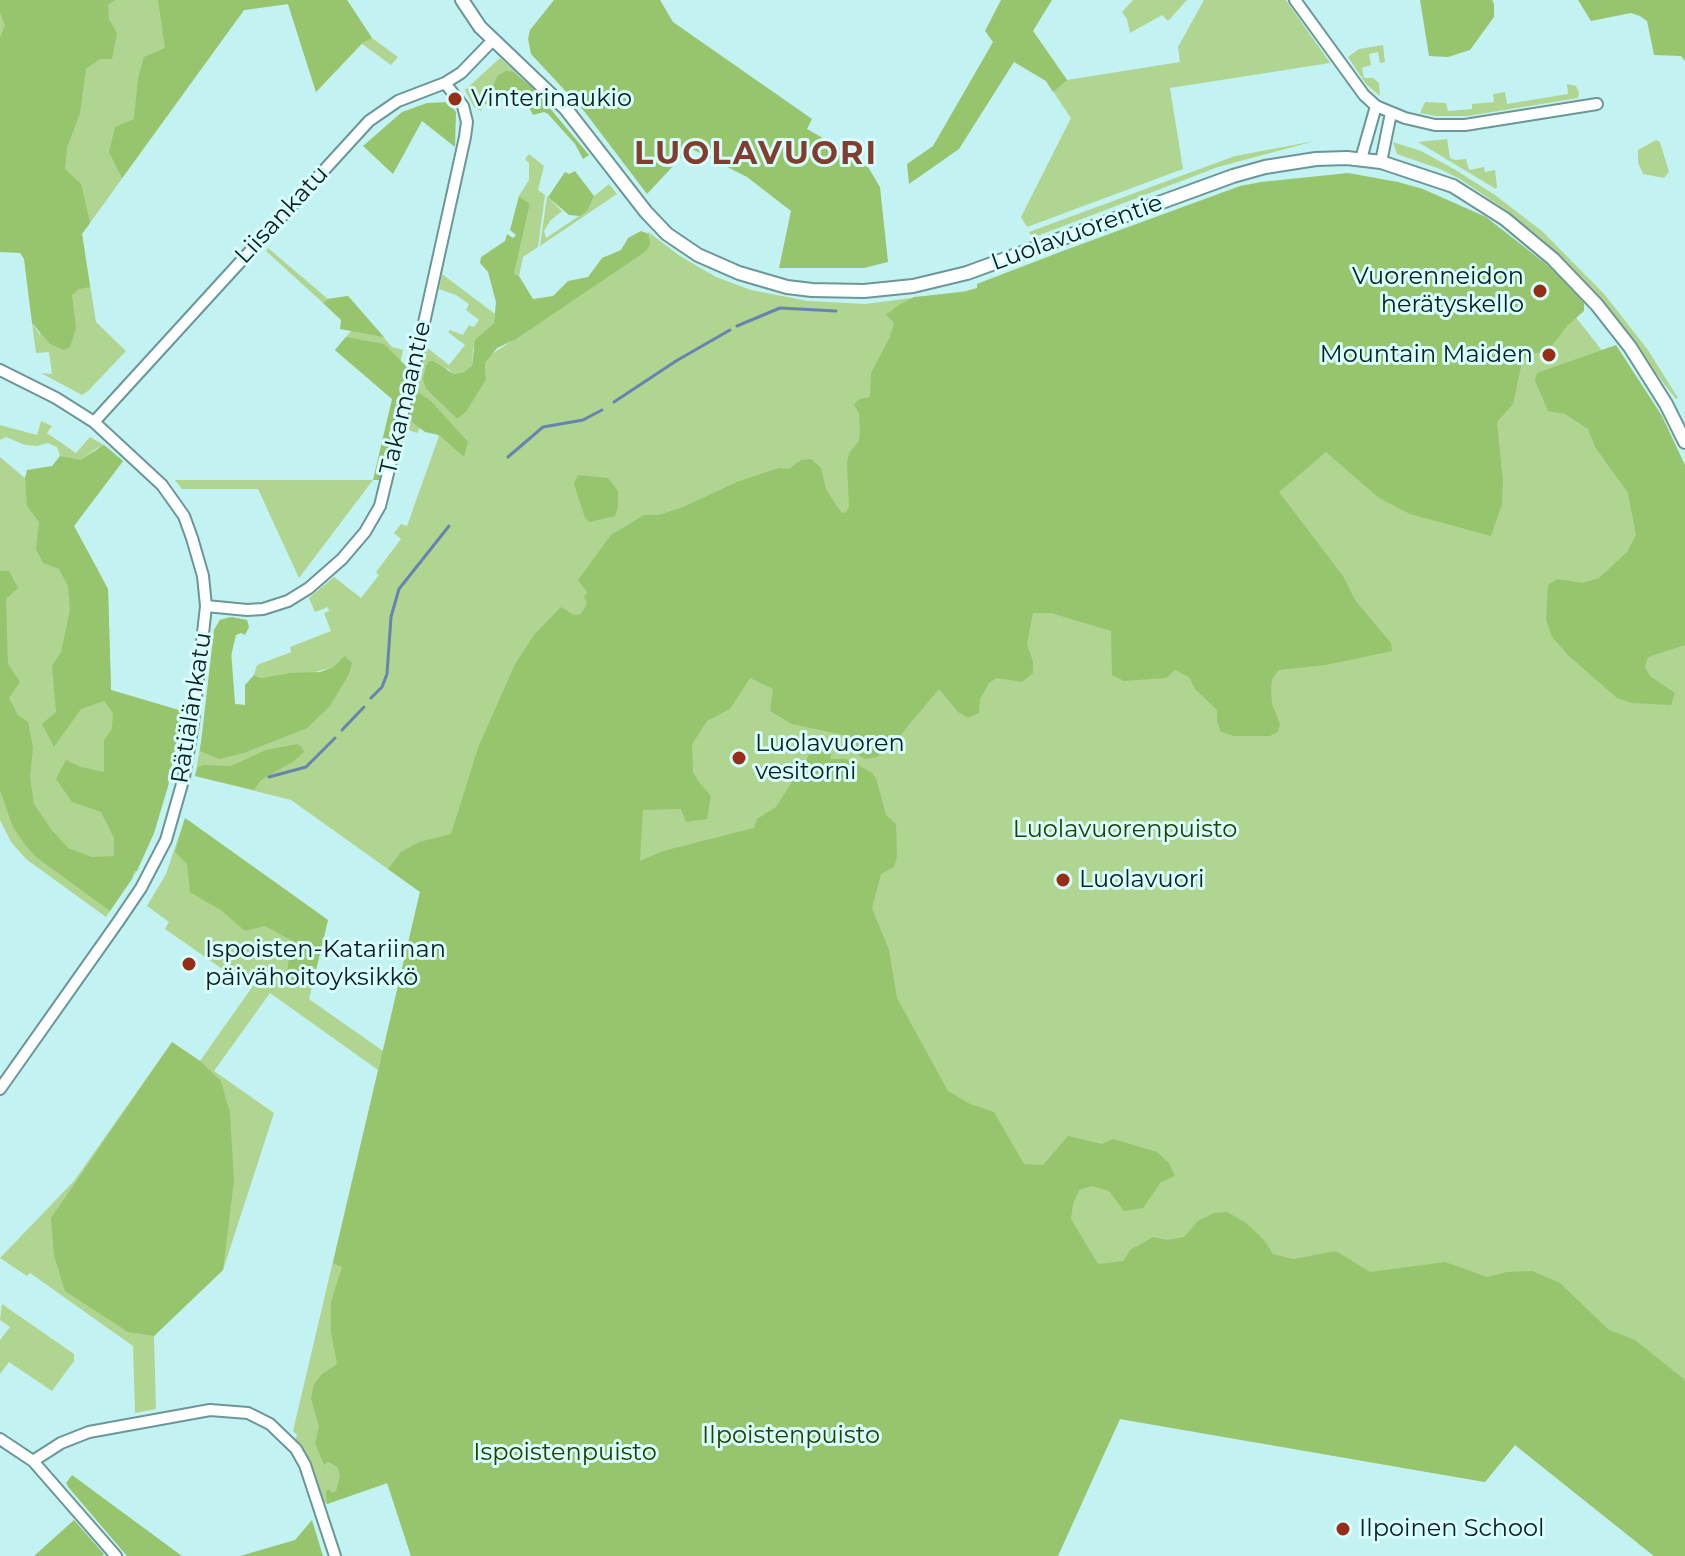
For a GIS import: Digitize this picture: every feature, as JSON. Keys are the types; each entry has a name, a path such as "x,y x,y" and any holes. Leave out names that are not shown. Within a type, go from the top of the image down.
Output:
{"street":[{"name":"Luolavuorentie","path":"462,0 480,27 566,109 646,212 667,234 717,265 787,287 830,291 913,286 991,265 1233,176 1292,162 1361,159 1381,162 1453,186 1505,219 1553,259 1597,305 1630,347 1666,404 1685,442"},
{"path":"1295,0 1364,95 1376,106 1391,113 1420,122 1450,126 1597,104"},
{"name":"Liisankatu","path":"94,422 369,121 398,101 445,83 461,73 493,40"},
{"name":"Takamaantie","path":"206,606 247,610 263,609 288,601 309,588 342,559 365,532 380,506 465,137 467,122 463,106 445,83"},
{"path":"1361,159 1376,106"},
{"path":"1381,162 1391,113"},
{"name":"Rätiälänkatu","path":"0,370 56,398 94,422 148,470 184,516 199,558 206,606 184,777 166,840 126,911 0,1089"},
{"path":"33,1461 61,1443 89,1432 210,1410 248,1413 270,1424 296,1449 305,1465 335,1556"},
{"path":"0,1439 33,1461 116,1556"}],"green space":[{"path":"0,0 347,0 372,38 398,57 391,65 362,44 316,92 288,4 244,10 82,234 96,322 126,351 82,395 41,373 52,374 49,352 36,353 32,323 40,335 32,229 0,234"},
{"path":"0,0 115,0 108,5 109,19 117,33 112,59 100,59 86,69 80,113 67,148 65,169 81,184 90,223 82,234 90,287 79,289 72,295 76,328 70,347 64,350 50,344 32,323 24,259 20,253 0,252 0,38 5,25 0,13"},
{"path":"158,0 347,0 372,38 362,43 316,92 288,4 244,10 122,178 109,152 115,127 134,119 138,78 144,57 165,48"},
{"path":"554,0 660,0 673,22 812,119 807,129 865,162 880,187 888,262 864,268 779,268 791,211 747,177 690,148 647,194 584,111 531,54 530,30"},
{"path":"1001,0 1052,0 1033,31 1067,80 1053,92 1046,81 1014,62 959,149 909,184 907,164 933,146 993,42 985,31"},
{"path":"1133,0 1187,0 1168,21 1162,15 1130,33 1122,12"},
{"path":"1204,0 1286,0 1330,63 1170,88 1183,169 1027,227 1021,217 1071,118 1046,81 1014,61 1033,31 1067,80 1180,62 1178,47"},
{"path":"1420,0 1492,0 1494,17 1470,50 1448,57 1429,56"},
{"path":"1578,0 1685,0 1685,61 1681,56 1654,55 1647,21 1640,16 1631,13 1591,21"},
{"path":"1383,45 1385,62 1380,63 1378,52 1369,54 1371,65 1362,68 1364,78 1373,78 1379,83 1380,96 1366,84 1348,57 1359,49"},
{"path":"500,58 520,76 514,72 500,74 481,111 474,107 465,90"},
{"path":"506,71 514,72 534,89 589,155 583,159 575,144 548,114 533,115 527,104 518,98 505,97 491,105 484,104 498,75"},
{"path":"1567,84 1576,86 1578,98 1468,116 1420,113 1425,102 1446,103 1448,111 1472,109 1472,104 1494,102 1493,94 1505,92 1507,104 1568,94"},
{"path":"449,102 456,112 455,147 422,121 393,174 363,146 402,112 427,103"},
{"path":"1447,139 1450,158 1466,159 1469,170 1484,167 1485,172 1495,170 1496,189 1418,142"},
{"path":"1656,140 1660,142 1669,172 1664,178 1643,174 1638,163 1638,150"},
{"path":"1315,141 1218,167 1032,238 1029,232 1235,156"},
{"path":"1393,142 1421,151 1454,169 1495,195 1543,232 1605,295 1648,350 1678,398 1661,380 1604,302 1542,239 1460,179 1397,154"},
{"path":"529,154 544,166 538,190 545,195 538,247 523,257 519,276 514,274 530,204 519,196 529,180 529,163 525,159"},
{"path":"575,171 594,196 588,210 580,216 569,215 548,197 565,172"},
{"path":"1348,173 1423,189 1486,217 1551,268 1584,303 1584,311 1567,326 1548,351 1527,355 1522,362 1513,404 1497,422 1502,504 1491,536 1410,514 1379,498 1326,452 1279,492 1343,576 1355,600 1391,643 1392,651 1326,665 1279,670 1272,679 1271,691 1272,704 1280,724 1278,732 1270,736 1234,736 1221,732 1217,710 1195,689 1189,677 1175,670 1166,678 1124,681 1112,675 1111,631 1051,613 1033,613 1027,644 1033,673 1022,682 997,678 989,683 980,699 979,713 968,718 958,712 939,689 892,745 877,757 865,759 848,749 843,735 792,724 770,711 773,689 750,678 730,709 707,721 692,744 693,772 711,796 707,819 686,822 681,809 643,810 640,861 663,851 754,828 757,819 776,807 813,749 831,753 831,759 846,759 871,772 876,778 886,815 896,824 897,857 894,867 881,874 872,908 889,950 897,998 948,1091 970,1104 994,1112 1024,1164 1043,1165 1068,1136 1102,1144 1113,1139 1157,1152 1169,1163 1175,1176 1161,1182 1143,1208 1124,1211 1109,1191 1092,1186 1079,1190 1071,1219 1098,1264 1123,1261 1130,1250 1153,1237 1167,1240 1184,1237 1198,1221 1214,1213 1227,1212 1246,1223 1264,1240 1273,1254 1293,1259 1336,1251 1370,1272 1445,1262 1487,1277 1532,1271 1560,1283 1609,1330 1635,1340 1685,1380 1685,1556 1654,1556 1515,1445 1485,1482 1120,1419 1058,1556 411,1556 387,1483 327,1504 326,1492 328,1489 332,1493 336,1491 340,1476 333,1464 328,1462 324,1465 315,1443 319,1427 311,1398 314,1384 337,1364 331,1332 331,1302 342,1267 333,1263 420,892 388,869 401,852 419,842 451,834 478,748 515,664 534,635 561,607 574,615 581,614 587,603 584,597 587,592 578,580 611,535 644,515 658,515 681,508 737,482 779,468 789,469 801,460 811,459 821,468 826,489 836,505 842,513 846,512 849,507 847,463 849,453 859,441 860,432 859,414 854,404 870,397 871,373 894,323 886,315 896,307 914,297 977,288 977,284 1240,186"},
{"path":"609,184 617,194 540,246 547,196 562,211 544,231 546,238 588,210 594,196"},
{"path":"519,196 530,204 514,274 519,276 533,299 553,296 568,281 588,277 602,258 621,250 628,238 641,231 649,234 650,245 645,252 516,339 497,348 485,363 486,380 466,412 457,419 426,389 423,379 426,366 433,361 454,374 472,366 475,340 494,323 496,302 488,272 480,263 481,257 505,241 507,234 513,238 516,235 510,230"},
{"name":"Luolavuorenpuisto","path":"647,231 680,256 716,277 751,290 808,301 865,304 965,291 1071,248 1574,315 1597,344 1619,374 1685,508 1685,1556 1654,1556 1515,1445 1485,1482 1120,1419 1056,1556 411,1556 388,1483 327,1504 313,1468 295,1441 297,1435 293,1431 378,1070 270,993 214,1071 274,1113 223,1270 154,1336 156,1409 135,1413 133,1346 30,1273 27,1276 0,1258 74,1181 172,1042 200,1061 255,983 243,974 238,980 165,929 169,922 147,906 166,874 185,818 328,920 309,999 383,1051 420,892 291,800 195,776 207,708 214,630 220,620 229,617 235,704 260,707 341,670 339,661 333,667 308,674 289,673 261,678 254,675 257,665 291,652 290,647 331,631 324,613 329,611 328,607 315,612 309,598 334,577 361,598 401,539 394,533 401,524 407,526 439,436 420,418 413,423 420,428 417,433 406,429 425,346 449,365 465,345 448,332 463,335 469,325 474,327 479,320 466,310 469,304 439,289 442,274 495,314 494,323 473,349 472,367 454,374 447,368 426,389 457,419 466,412 486,380 485,363 489,356 645,252 650,236"},
{"path":"268,248 328,299 323,303 266,251"},
{"path":"348,296 392,347 403,350 392,399 335,350 357,324 328,299"},
{"path":"348,296 384,337 340,329 341,320 323,303 328,299"},
{"path":"346,337 384,344 408,368 381,480 373,480 392,399 335,350"},
{"path":"1616,345 1662,416 1685,465 1685,645 1648,657 1645,667 1650,676 1675,693 1671,705 1632,703 1617,698 1569,656 1552,637 1546,620 1548,585 1557,579 1583,583 1599,578 1627,552 1636,535 1628,493 1595,447 1588,429 1565,414 1548,411 1535,381 1537,373"},
{"path":"419,393 431,401 468,442 464,457 439,435 425,432 413,423 409,416 415,394"},
{"path":"41,421 52,426 47,433 76,453 90,437 123,461 74,526 108,589 111,690 182,711 168,786 154,833 135,874 106,917 26,859 11,842 0,820 0,457 55,504 100,446 80,460 70,460 60,456 57,447 48,443 37,446 6,437 0,440 0,425 37,435"},
{"path":"104,445 123,461 74,526 108,589 111,690 182,711 168,786 154,833 137,871 134,871 132,879 110,911 36,857 13,827 0,791 0,571 9,571 18,588 6,599 8,664 20,682 9,698 18,715 28,722 33,748 30,777 34,804 68,848 92,857 114,856 114,838 101,812 72,802 56,779 66,760 104,772 104,740 112,729 113,713 104,701 81,709 54,747 42,724 56,712 52,666 61,652 70,610 68,586 59,569 43,563 36,549 39,522 27,506 25,478 27,470 52,466 60,456 80,460"},
{"path":"578,475 608,478 618,491 615,516 590,522 585,518 574,484"},
{"path":"175,480 373,480 299,578 258,489 182,489"},
{"path":"232,617 247,620 249,627 245,635 236,635 231,656 235,704 245,705 245,685 254,675 261,678 320,672 333,667 345,656 352,663 330,706 307,728 244,753 219,759 200,751 214,630 220,620"},
{"path":"297,744 304,752 261,780 254,790 195,776 198,767 204,765 231,766 266,750"},
{"path":"185,818 328,920 312,987 295,983 287,973 291,940 265,926 245,931 222,911 190,892 187,864 175,852"},
{"path":"172,1042 200,1061 221,1081 230,1113 234,1180 223,1270 154,1336 128,1332 65,1291 54,1256 51,1218"},
{"path":"2,1304 74,1354 74,1361 52,1391 9,1362 0,1374 0,1340 10,1327 0,1320"},
{"path":"72,1475 182,1556 127,1556 69,1488 66,1483"},
{"path":"74,1520 104,1554 102,1556 34,1556"},
{"path":"312,1520 323,1556 240,1556 295,1540"}],"waterway":[{"path":"737,326 780,308 836,311"},
{"path":"614,402 730,330"},
{"path":"508,457 543,427 583,420 602,410"},
{"path":"371,698 382,687 387,674 391,617 399,589 449,526"},
{"path":"342,730 364,707"},
{"path":"269,777 306,767 335,738"}],"place":[{"name":"Vinterinaukio","path":"455,99"},
{"name":"Vuorenneidon herätyskello","path":"1540,291"},
{"name":"Mountain Maiden","path":"1549,355"},
{"name":"Luolavuoren vesitorni","path":"739,758"},
{"name":"Luolavuori","path":"1063,880"},
{"name":"Ispoisten-Katariinan päivähoitoyksikkö","path":"189,964"},
{"name":"Ilpoinen School","path":"1343,1529"}],"district":[{"name":"LUOLAVUORI","path":"756,155"}],"park label":[{"name":"Ilpoistenpuisto","path":"791,1436"},
{"name":"Ispoistenpuisto","path":"565,1453"}]}
